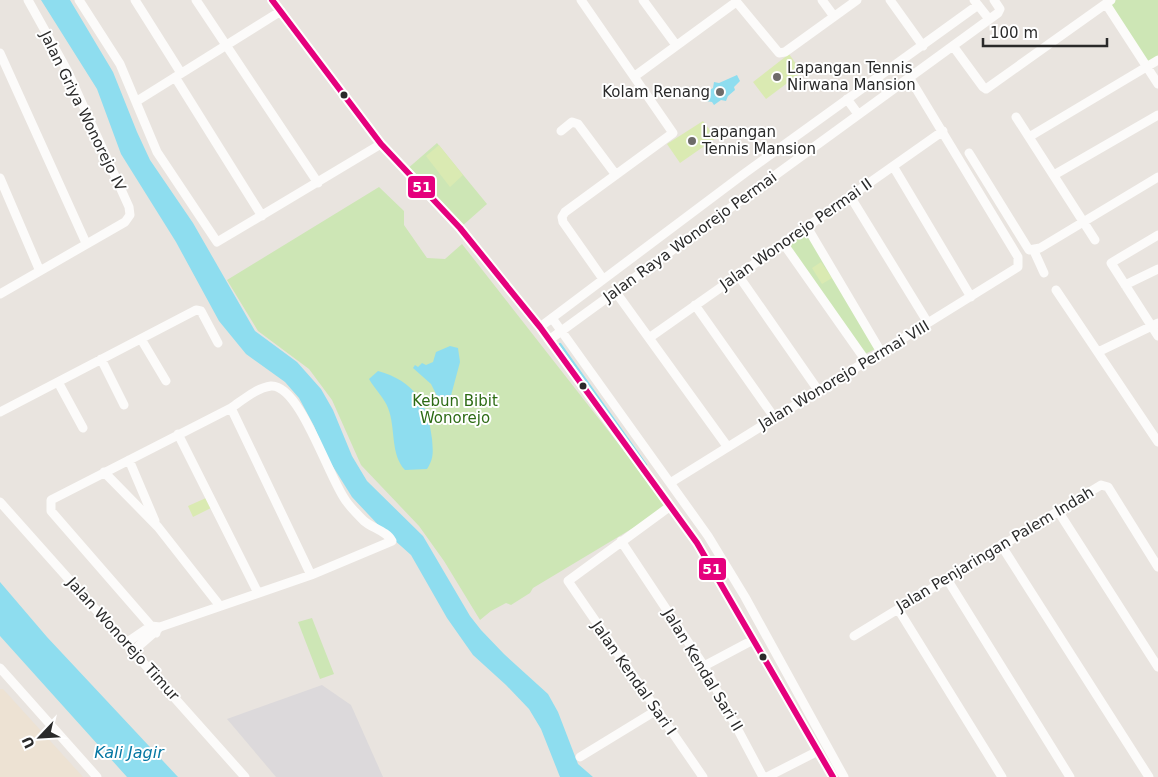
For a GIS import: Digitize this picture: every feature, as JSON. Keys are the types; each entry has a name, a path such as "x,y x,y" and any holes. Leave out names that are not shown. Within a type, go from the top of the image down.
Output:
{"street":[{"name":"Jalan Griya Wonorejo IV","path":"28,0 68,72 129,207 130,215 125,222 86,243"},
{"path":"79,0 120,64 157,152 214,240 220,240 262,216 381,144"},
{"path":"134,0 262,216"},
{"path":"196,0 318,182"},
{"path":"272,0 381,144 460,228 540,327 697,544 833,777"},
{"path":"580,0 636,76 673,133 565,212 562,217 563,222 603,279"},
{"path":"643,0 676,46"},
{"path":"822,0 833,16"},
{"path":"636,76 736,1 779,54 785,52 857,0"},
{"path":"890,0 923,46"},
{"name":"Jalan Raya Wonorejo Permai","path":"549,340 989,19 1000,9 994,0"},
{"path":"953,46 986,89 1108,2 1158,84"},
{"path":"976,3 989,19"},
{"name":"Jalan Raya Wonorejo Permai","path":"540,327 847,99 923,46 976,3"},
{"path":"137,101 281,11"},
{"path":"0,53 86,243 0,294"},
{"path":"1029,137 1158,60"},
{"path":"909,78 943,130"},
{"path":"847,99 858,114"},
{"path":"1054,175 1158,114"},
{"path":"1016,117 1094,240"},
{"path":"561,131 572,122 578,124 616,175"},
{"name":"Jalan Wonorejo Permai II","path":"649,338 943,130"},
{"name":"Jalan Wonorejo Permai VIII","path":"670,483 1018,267 1018,257 943,130"},
{"path":"969,153 1025,246 1034,251 1044,273"},
{"path":"893,166 971,297"},
{"path":"1034,251 1158,177"},
{"path":"0,178 40,269"},
{"path":"850,196 928,324"},
{"path":"807,226 881,352"},
{"path":"1158,235 1111,263 1155,325 1158,336"},
{"path":"783,243 866,361"},
{"path":"1125,285 1158,269"},
{"path":"738,275 818,390"},
{"path":"1056,290 1158,442"},
{"path":"615,291 727,446"},
{"path":"695,305 774,417"},
{"path":"0,412 198,310 218,343"},
{"path":"552,318 690,511 745,598 844,777"},
{"path":"1098,352 1155,325"},
{"path":"141,339 166,381"},
{"path":"101,359 124,405"},
{"path":"58,382 83,428"},
{"path":"126,643 156,629 311,575 392,541 390,537 365,522 345,500 327,470 301,410 286,392 272,386 257,391 231,408 51,500 49,506 51,511 156,629"},
{"path":"231,408 311,575"},
{"path":"178,434 258,593"},
{"path":"129,460 158,527"},
{"path":"104,472 158,527 220,606"},
{"name":"Jalan Penjaringan Palem Indah","path":"854,636 1104,484 1158,567"},
{"name":"Jalan Wonorejo Timur","path":"0,502 246,777"},
{"path":"621,541 669,507"},
{"path":"678,520 690,511"},
{"path":"1058,511 1158,667"},
{"name":"Jalan Kendal Sari I","path":"621,541 569,578 568,584 703,777"},
{"name":"Jalan Kendal Sari II","path":"621,541 704,666 769,776"},
{"path":"1001,545 1149,777"},
{"path":"947,578 1070,777"},
{"path":"898,609 1002,777"},
{"path":"133,651 156,629"},
{"path":"704,666 753,640"},
{"path":"0,668 97,777"},
{"path":"580,757 657,710"},
{"path":"769,776 818,751"}],"shaded area":[{"path":"322,685 351,705 383,777 276,777 227,719"},
{"path":"0,689 3,689 83,777 0,777"}],"green space":[{"path":"1111,0 1158,0 1158,59 1146,66 1106,4"},
{"name":"Lapangan Tennis Nirwana Mansion","path":"789,54 802,72 766,99 753,82"},
{"name":"Lapangan Tennis Mansion","path":"703,121 716,138 680,163 667,144"},
{"path":"437,143 487,204 461,227 406,170"},
{"path":"439,145 463,175 450,187 426,156"},
{"name":"Kebun Bibit Wonorejo","path":"379,187 404,211 404,225 427,258 445,259 462,244 668,507 533,588 530,593 511,605 506,603 491,611 480,620 444,561 419,526 361,465 332,400 309,369 258,331 227,280"},
{"path":"804,228 875,349 865,354 786,242"},
{"path":"821,262 832,278 822,284 812,268"},
{"path":"206,498 211,508 193,517 188,506"},
{"path":"312,618 334,674 320,679 298,622"}],"water":[{"path":"41,0 70,0 113,72 150,160 193,223 255,331 297,362 321,389 333,410 352,456 367,481 423,536 470,616 481,630 548,694 558,712 578,764 593,777 560,777 541,729 529,709 473,655 447,618 411,555 382,529 352,497 327,457 314,426 299,398 285,382 246,354 219,321 176,242 121,154 97,89"},
{"name":"Kolam Renang","path":"737,75 740,81 726,101 721,100 714,105 712,102 706,101 705,93 713,88 714,82 719,83"},
{"path":"450,346 458,348 460,362 449,403 442,406 431,384 413,368 415,365 418,367 422,363 426,365 433,362 436,352"},
{"path":"378,371 390,375 410,387 423,404 430,426 433,451 427,469 405,470 400,464 395,449 388,408 369,379"},
{"name":"Kali Jagir","path":"0,582 47,637 178,777 127,777 0,636"}],"waterway":[{"path":"560,344 646,465"}],"transit line":[{"name":"51","path":"272,0 381,144 460,228 540,327 697,543 833,777"}],"place":[{"name":"Lapangan Tennis Nirwana Mansion","path":"777,77"},
{"name":"Kolam Renang","path":"720,92"},
{"name":"Lapangan Tennis Mansion","path":"692,141"}]}
